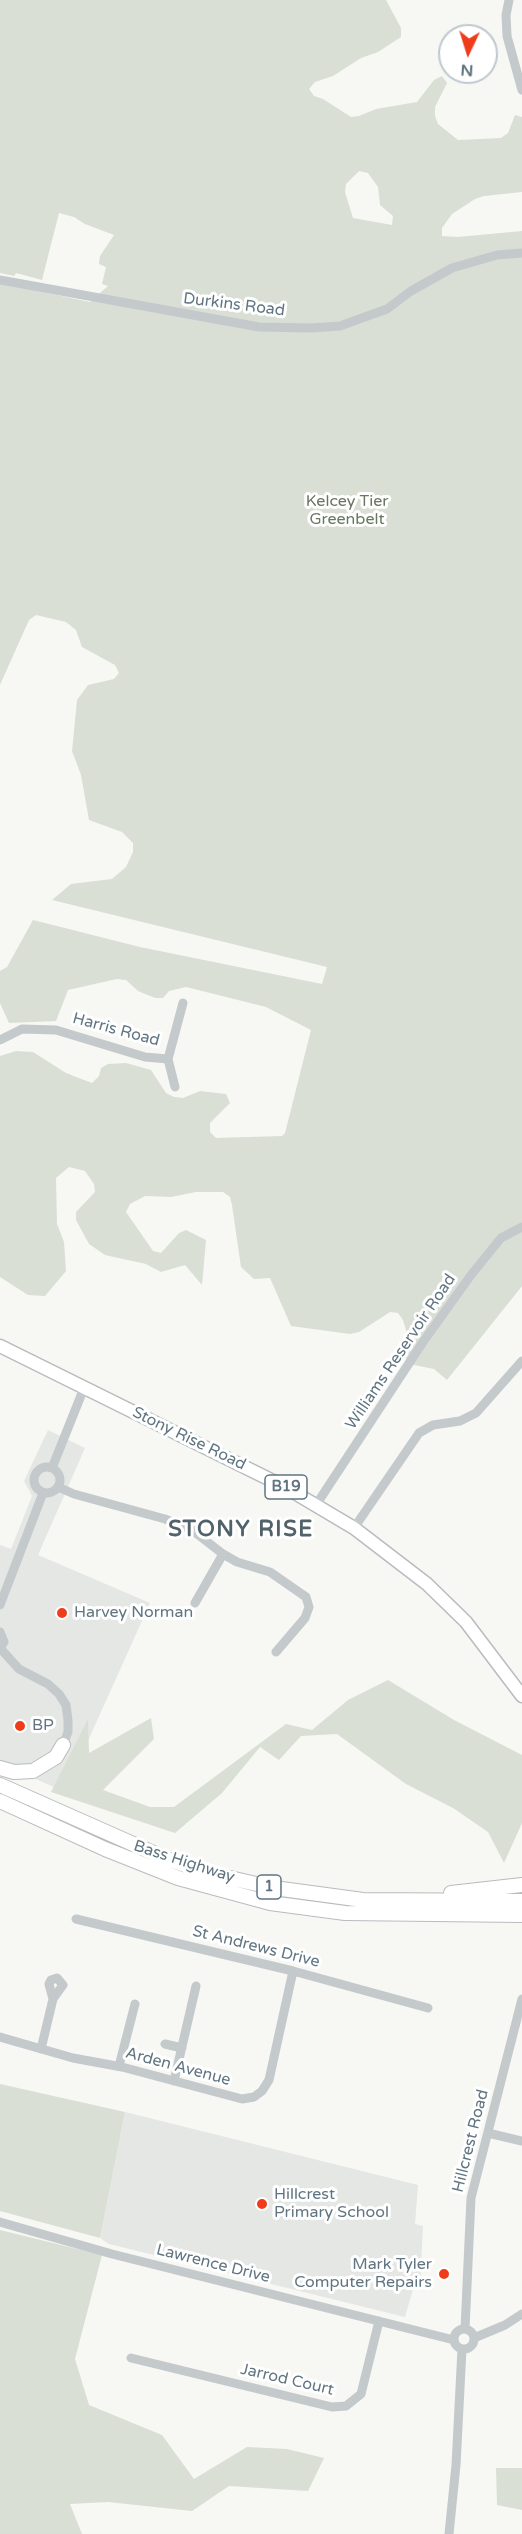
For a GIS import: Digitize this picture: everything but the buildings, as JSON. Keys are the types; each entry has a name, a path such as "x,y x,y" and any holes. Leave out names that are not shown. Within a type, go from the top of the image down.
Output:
{"highway":[{"path":"0,1768 14,1772 33,1771 56,1757 63,1745"},
{"name":"Bass Highway","path":"0,1785 130,1845 208,1873 274,1888 363,1900 522,1901"},
{"name":"Bass Highway","path":"0,1801 105,1849 178,1878 270,1903 356,1914 522,1915"},
{"path":"363,1900 416,1897 522,1885"}],"main road":[{"name":"Stony Rise Road","path":"0,1346 285,1486 354,1528 428,1584 458,1614 522,1696"}],"street":[{"path":"509,0 506,15 507,36 522,90"},
{"name":"Durkins Road","path":"0,280 259,327 311,328 340,326 387,309 411,291 452,268 497,255 522,253"},
{"name":"Harris Road","path":"0,1040 22,1029 56,1030 145,1057 168,1059 183,1003"},
{"path":"168,1059 175,1087"},
{"name":"Williams Reservoir Road","path":"316,1505 423,1342 471,1275 501,1238 522,1227"},
{"path":"354,1528 419,1433 434,1425 460,1421 476,1413 522,1361"},
{"path":"52,1468 84,1388"},
{"path":"44,1468 52,1468 59,1478 58,1487 52,1492 43,1493 36,1488 34,1476 44,1468"},
{"path":"58,1487 74,1494 165,1519 192,1530 223,1554 237,1562 270,1572 306,1597 309,1607 305,1618 276,1652"},
{"path":"0,1605 43,1493"},
{"path":"195,1604 223,1554"},
{"path":"0,1632 4,1638 0,1648 19,1669 48,1684 59,1694 66,1705 68,1732 63,1745"},
{"name":"St Andrews Drive","path":"76,1919 293,1971 428,2008"},
{"name":"Arden Avenue","path":"0,2037 73,2058 119,2066 242,2099 254,2097 262,2091 269,2080 293,1971"},
{"path":"174,2081 196,1986"},
{"path":"41,2049 53,1999"},
{"name":"Hillcrest Road","path":"465,2329 471,2198 522,1999"},
{"path":"119,2066 135,2004"},
{"path":"165,2044 182,2048"},
{"path":"488,2133 522,2141"},
{"name":"Lawrence Drive","path":"0,2222 112,2254 454,2340"},
{"path":"474,2338 505,2325 522,2314"},
{"name":"Jarrod Court","path":"131,2358 339,2407 353,2402 361,2394 379,2321"},
{"path":"465,2329 470,2330 474,2338 471,2347 462,2349 456,2345 454,2340 456,2333 465,2329"},
{"path":"449,2534 456,2465 462,2349"}],"shaded area":[{"path":"48,1430 85,1448 38,1555 150,1603 65,1792 0,1763 0,1545 11,1549 32,1496 24,1481"},
{"name":"Hillcrest Primary School","path":"125,2112 418,2185 415,2224 423,2226 420,2287 414,2286 405,2317 109,2244 100,2238"}],"green space":[{"name":"Kelcey Tier Greenbelt","path":"0,0 386,0 401,28 401,37 333,76 315,82 309,89 314,96 323,99 351,117 359,116 376,109 417,102 438,78 438,84 446,84 435,107 435,116 438,124 458,140 501,138 508,133 515,115 522,117 522,192 475,199 452,214 442,228 442,236 458,237 522,231 522,1286 447,1380 434,1369 409,1364 405,1357 408,1337 403,1320 398,1313 390,1312 359,1332 350,1334 291,1326 270,1278 254,1279 241,1267 232,1205 230,1197 223,1192 196,1192 171,1197 145,1196 130,1204 126,1212 153,1251 161,1253 179,1233 186,1230 206,1240 202,1285 185,1265 161,1272 146,1264 105,1255 89,1244 76,1220 76,1212 95,1192 94,1184 85,1171 69,1167 56,1178 57,1224 64,1242 66,1271 45,1296 28,1295 0,1277 0,1056 16,1051 33,1052 66,1073 92,1083 99,1076 101,1068 108,1064 126,1063 151,1070 166,1093 174,1097 183,1098 200,1091 226,1094 230,1103 210,1123 210,1132 216,1138 282,1136 285,1133 311,1030 266,1007 186,987 169,991 163,998 155,998 138,991 126,980 117,979 68,990 56,1021 9,1023 0,1003 0,971 7,967 33,920 140,947 322,984 327,967 52,900 71,884 112,879 126,867 133,852 133,843 122,832 89,820 81,775 72,751 77,700 88,685 114,679 119,673 115,665 82,647 76,630 66,622 36,615 29,620 0,685 0,283 90,302 108,286 102,284 106,267 99,264 100,256 114,235 85,224 74,217 59,213 42,280 16,273 14,276 0,273","holes":["359,171 368,173 378,187 380,205 393,216 392,225 353,218 345,192 346,184"]},
{"path":"388,1680 454,1720 522,1755 522,1823 504,1863 488,1832 453,1808 406,1784 337,1734 301,1736 279,1760 260,1747 222,1793 175,1833 51,1792 88,1719 89,1753 151,1718 154,1739 103,1790 150,1807 174,1807 286,1724 312,1730 348,1700"},
{"path":"0,2084 125,2112 100,2238 0,2211"},
{"path":"0,2230 102,2255 75,2359 89,2405 162,2435 194,2479 247,2447 287,2449 324,2458 308,2491 229,2486 192,2511 108,2502 70,2504 82,2534 0,2534"},
{"path":"496,2468 522,2468 522,2510 497,2505"}],"place":[{"name":"Harvey Norman","path":"62,1613"},
{"name":"BP","path":"20,1726"},
{"name":"Hillcrest Primary School","path":"262,2204"},
{"name":"Mark Tyler Computer Repairs","path":"444,2274"}],"district":[{"name":"STONY RISE","path":"241,1530"}]}
